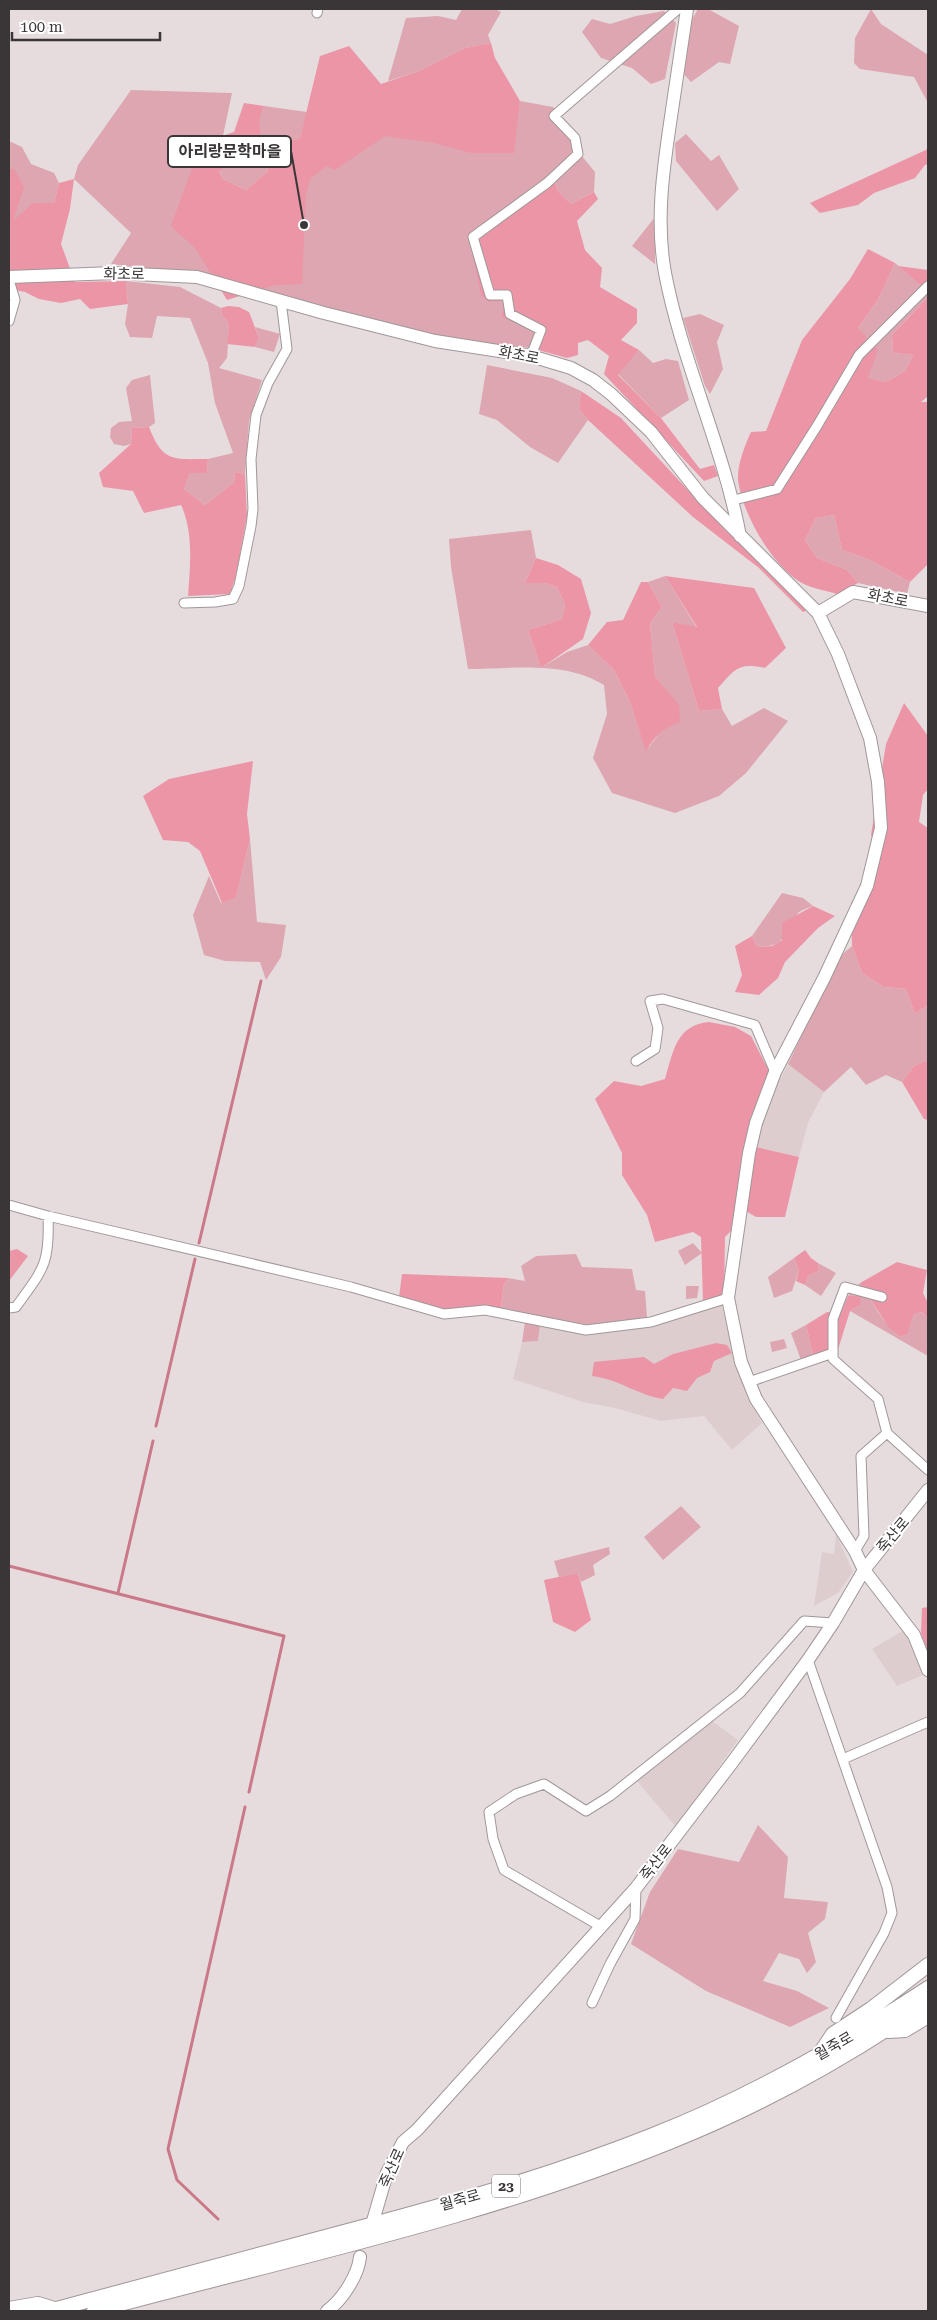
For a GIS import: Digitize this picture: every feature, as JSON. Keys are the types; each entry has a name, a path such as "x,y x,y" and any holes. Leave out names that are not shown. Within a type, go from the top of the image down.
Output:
{"highway":[{"name":"23","path":"9,2310 38,2305 52,2311"}],"main road":[{"path":"819,2056 833,2034 886,1998 928,1965"},
{"name":"월죽로","path":"52,2311 405,2216 578,2163 655,2135 750,2091 819,2056 928,1988"},
{"name":"월죽로","path":"94,2311 408,2228 606,2167 674,2141 750,2106 836,2061 887,2031 928,2002"},
{"path":"887,2031 905,2030 928,2016"}],"street":[{"path":"532,356 541,330 510,314 507,296 490,295 473,237 547,183 578,154 575,138 554,116 678,9"},
{"path":"688,9 662,169 660,232 665,272 680,331 734,500 740,536"},
{"name":"화초로","path":"9,278 114,273 197,276 435,341 532,356 571,368 594,380 651,432 703,498 818,613 853,592 928,606"},
{"path":"9,278 15,300 9,321"},
{"path":"734,500 777,489 859,355 928,286"},
{"path":"184,602 214,602 233,599 239,586 253,508 251,459 256,415 268,383 287,349 281,300"},
{"path":"818,613 838,654 870,738 878,782 881,828 867,886 824,978 775,1072 756,1123 749,1153 728,1298 741,1362 756,1399 855,1551 864,1570 914,1635 928,1670"},
{"path":"636,1061 654,1049 658,1028 650,1001 663,999 755,1025 775,1072"},
{"path":"9,1205 48,1216 351,1287 444,1314 485,1310 586,1330 651,1322 728,1298"},
{"path":"9,1308 16,1306 40,1274 46,1259 48,1216"},
{"path":"882,1297 846,1287 833,1319 833,1359 878,1399 887,1433 928,1470"},
{"path":"749,1382 833,1353"},
{"path":"855,1551 864,1536 861,1456 887,1433"},
{"name":"죽산로","path":"373,2221 387,2173 403,2142 418,2130 636,1888 728,1769 808,1660 834,1623 864,1570 928,1490"},
{"path":"600,1926 504,1870 493,1839 489,1812 516,1794 544,1784 586,1811 610,1796 740,1693 804,1621 834,1623"},
{"path":"808,1660 887,1887 892,1913 884,1933 836,2018"},
{"path":"843,1759 928,1722"},
{"path":"592,2003 610,1964 635,1919 636,1888"},
{"path":"326,2311 336,2305 359,2269 360,2257"}],"shaded area":[{"path":"462,9 495,9 501,12 488,35 491,43 465,48 419,71 388,81 406,18 438,16 456,20"},
{"path":"698,9 708,9 739,26 730,64 719,62 691,82 683,73 691,21"},
{"path":"871,9 881,24 928,55 928,103 914,77 860,69 854,63 855,38"},
{"path":"664,11 676,23 665,79 651,84 632,68 601,58 582,32 592,19 610,24 636,16"},
{"path":"491,43 495,58 520,101 514,153 471,153 434,143 385,136 335,170 327,166 310,179 306,195 302,284 275,285 227,300 195,248 171,226 201,143 234,132 244,103 264,106 260,116 262,145 219,171 223,179 246,190 268,171 262,149 300,138 320,56 349,46 381,84 419,71 465,48"},
{"path":"131,90 232,93 208,207 299,173 397,95 517,124 520,101 553,107 583,150 581,155 595,172 594,192 571,204 558,191 553,174 505,300 536,331 531,348 449,341 205,276 111,264 131,233 74,179 78,165"},
{"path":"264,106 307,112 300,138 262,149 268,171 246,190 223,179 219,170 261,136 258,121"},
{"path":"686,134 711,161 719,155 739,189 717,211 676,161 675,143"},
{"path":"9,141 22,147 31,164 54,173 59,183 54,203 12,222 14,170 9,169"},
{"path":"928,149 928,164 925,165 915,178 874,193 858,205 820,213 810,203"},
{"path":"9,169 14,169 24,187 13,221 33,203 54,203 59,183 74,179 70,209 61,244 75,282 126,281 128,304 90,309 80,299 61,303 39,299 25,292 9,289"},
{"path":"552,173 558,191 571,204 594,192 598,199 577,221 585,250 602,268 600,287 637,309 637,323 621,340 639,350 618,375 661,418 700,469 714,465 718,476 704,481 604,374 609,356 588,340 578,343 578,355 567,358 531,348 536,331 502,317 505,300 489,302 481,295 469,237"},
{"path":"655,217 655,264 632,246"},
{"path":"868,249 895,263 879,298 858,328 878,350 868,378 886,382 905,371 913,355 893,353 892,335 928,297 928,396 921,402 928,402 928,564 910,582 868,559 842,550 834,515 816,518 805,540 817,558 847,570 858,583 837,594 801,583 777,561 751,521 741,493 738,474 742,455 751,432 766,431 802,340 850,279"},
{"path":"895,263 928,292 928,297 892,335 893,353 913,355 905,371 886,382 867,378 858,328 879,298"},
{"path":"898,266 928,270 928,292"},
{"path":"126,281 180,287 221,308 222,316 227,320 229,329 227,358 219,368 262,380 249,421 245,474 235,472 234,482 205,505 184,489 190,473 207,473 208,459 233,453 215,403 208,363 190,318 157,316 152,338 130,337 125,324 128,304"},
{"path":"228,306 239,307 249,312 259,338 255,347 227,344 229,329 227,320 222,316 221,308"},
{"path":"700,314 724,325 717,342 723,369 710,394 705,386 683,318"},
{"path":"255,327 280,334 274,352 255,347 259,338"},
{"path":"639,350 653,363 666,359 678,361 689,400 661,418 618,374"},
{"path":"487,365 552,378 581,391 579,409 588,420 558,463 530,447 497,420 479,414"},
{"path":"150,375 155,423 149,427 132,428 131,444 124,446 114,444 110,437 111,428 119,422 132,421 126,388 132,380"},
{"path":"581,391 621,418 725,530 773,573 808,610 803,612 759,568 693,517 588,420 579,409"},
{"path":"149,427 154,439 165,453 178,458 208,459 207,473 190,473 184,489 205,505 234,482 235,472 245,474 247,516 236,576 230,594 188,596 189,538 188,527 181,505 144,513 133,491 103,487 99,473 131,444 132,428"},
{"path":"834,515 842,550 868,559 910,582 907,594 858,583 847,570 817,558 805,540 816,518"},
{"path":"531,530 536,558 525,583 545,583 557,587 565,605 562,619 528,630 541,668 468,669 451,567 449,539"},
{"path":"536,558 558,565 581,579 591,613 583,639 541,668 528,630 562,619 565,605 557,587 545,583 525,583"},
{"path":"665,576 697,628 672,622 699,711 722,709 732,726 764,708 788,721 746,773 719,796 675,813 612,793 593,758 607,714 604,685 589,677 572,672 541,668 567,652 588,645 614,670 630,702 646,751 678,705 655,676 650,623 662,607 648,582"},
{"path":"665,576 754,588 786,648 765,668 749,666 733,672 718,688 722,709 699,711 672,622 697,627"},
{"path":"641,582 648,582 662,607 650,623 655,676 679,705 680,722 660,733 646,752 630,702 614,670 588,645 607,622 623,620"},
{"path":"904,703 928,736 928,789 923,795 919,822 928,828 928,1005 915,1014 906,989 884,987 862,973 852,946 851,903 873,880 880,861 871,835 886,744"},
{"path":"253,761 247,814 250,839 236,898 222,903 200,851 188,842 163,840 143,796 169,779"},
{"path":"250,839 257,922 286,925 281,957 266,980 260,962 225,961 204,955 193,915 209,876 221,903 236,898"},
{"path":"782,893 803,898 813,906 798,913 780,941 768,946 757,947 752,936"},
{"path":"813,906 835,916 818,928 785,962 778,978 759,995 735,992 742,975 735,946 752,936 757,947 772,946 782,940 782,923"},
{"path":"852,946 862,973 884,987 906,989 915,1014 928,1005 928,1060 914,1066 902,1082 886,1075 866,1085 851,1067 824,1092 788,1064 839,957"},
{"path":"709,1022 735,1027 751,1036 769,1071 762,1115 751,1115 731,1231 725,1237 724,1296 703,1302 701,1237 693,1232 655,1242 647,1215 622,1175 622,1153 595,1099 614,1081 641,1086 665,1079 674,1050 683,1034 689,1028"},
{"path":"928,1060 928,1120 924,1119 902,1082 914,1066"},
{"path":"788,1064 824,1092 808,1123 799,1157 756,1147 762,1115"},
{"path":"756,1147 799,1157 785,1217 756,1217 744,1210"},
{"path":"693,1243 702,1253 685,1265 678,1251"},
{"path":"17,1249 28,1256 9,1281 9,1251"},
{"path":"805,1250 818,1263 819,1271 808,1276 805,1285 796,1281 799,1270 794,1258"},
{"path":"576,1254 582,1267 632,1269 636,1290 645,1291 647,1318 592,1325 559,1321 501,1308 504,1284 508,1278 525,1281 521,1266 536,1256"},
{"path":"794,1258 799,1270 792,1291 774,1298 768,1277"},
{"path":"897,1262 927,1270 923,1293 928,1303 928,1318 922,1312 914,1314 908,1334 900,1337 889,1328 860,1283"},
{"path":"818,1263 836,1273 821,1296 805,1285 808,1276 819,1271"},
{"path":"402,1274 508,1278 504,1284 501,1308 446,1310 399,1297"},
{"path":"860,1283 883,1319 900,1337 908,1334 914,1314 922,1312 928,1318 928,1356 850,1311 860,1305 860,1295 848,1296"},
{"path":"686,1286 699,1286 697,1298 686,1299"},
{"path":"861,1295 860,1305 850,1311 836,1356 813,1355 806,1325 827,1312 841,1312 848,1296"},
{"path":"721,1304 736,1362 752,1404 762,1423 732,1450 704,1416 661,1421 615,1408 583,1402 513,1379 522,1342 538,1341 540,1325 583,1333"},
{"path":"525,1322 540,1325 538,1341 522,1342"},
{"path":"806,1325 813,1355 801,1360 791,1333"},
{"path":"784,1339 787,1348 772,1352 770,1342"},
{"path":"716,1343 727,1345 732,1353 714,1361 710,1372 697,1378 687,1391 673,1388 663,1399 611,1380 592,1376 594,1362 644,1357 654,1364 673,1354"},
{"path":"681,1506 701,1527 663,1560 644,1537"},
{"path":"836,1534 853,1572 838,1593 814,1606 822,1552 834,1554"},
{"path":"609,1547 610,1554 593,1565 595,1575 581,1582 578,1573 559,1577 554,1561"},
{"path":"578,1573 591,1620 575,1632 553,1622 544,1580"},
{"path":"928,1607 928,1653 921,1633 922,1608"},
{"path":"906,1629 926,1674 897,1686 872,1649"},
{"path":"712,1721 738,1740 676,1827 637,1781"},
{"path":"758,1825 788,1857 784,1898 828,1902 825,1919 808,1933 816,1962 807,1973 799,1959 779,1953 763,1981 797,1991 829,2008 790,2027 706,1991 631,1944 650,1892 678,1849 739,1862"}],"waterway":[{"path":"199,1243 261,981"},
{"path":"156,1426 195,1259"},
{"path":"118,1593 153,1441"},
{"path":"9,1566 284,1636 249,1792"},
{"path":"218,2219 177,2180 168,2149 245,1807"}],"place":[{"name":"아리랑문학마을","path":"304,225"}]}
